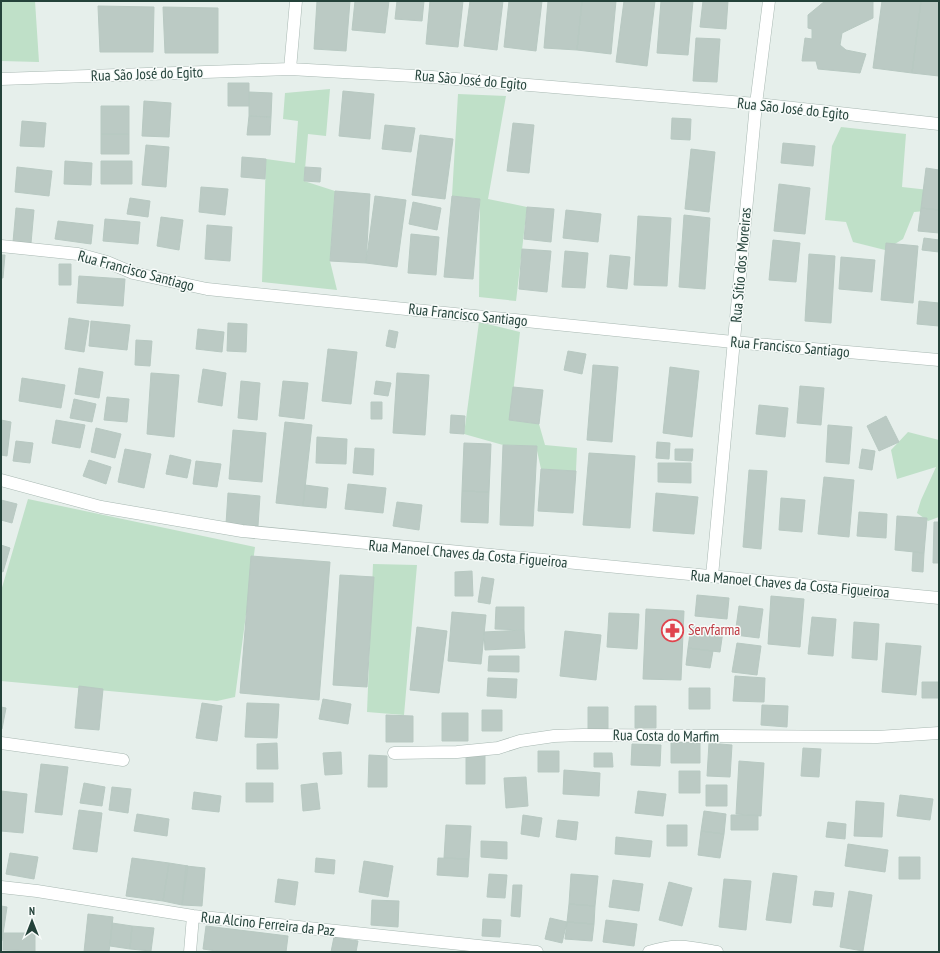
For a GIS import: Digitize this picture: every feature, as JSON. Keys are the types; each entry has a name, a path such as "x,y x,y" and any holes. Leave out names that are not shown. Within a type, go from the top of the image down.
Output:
{"street":[{"path":"290,69 296,1"},
{"name":"Rua Sítio dos Moreiras","path":"712,576 756,104 769,1"},
{"name":"Rua São José do Egito","path":"1,79 290,69 432,77 756,104 939,124"},
{"name":"Rua Francisco Santiago","path":"1,246 78,254 107,262 133,273 207,289 734,342 939,360"},
{"name":"Rua Manoel Chaves da Costa Figueiroa","path":"1,480 101,507 242,532 939,598"},
{"name":"Rua Costa do Marfim","path":"394,753 457,752 498,748 520,741 541,738 583,735 877,738 937,733"},
{"path":"1,742 123,760"},
{"name":"Rua Alcino Ferreira da Paz","path":"1,887 37,891 193,916 537,952"},
{"path":"190,952 193,916"},
{"path":"649,952 671,946 688,947 717,952"}],"green space":[{"path":"1,1 35,1 39,62 1,61"},
{"path":"330,89 326,136 308,134 304,181 335,191 330,261 337,290 262,282 266,159 295,163 298,121 283,119 285,93"},
{"path":"458,94 506,96 488,199 527,207 516,301 479,297 480,199 452,196"},
{"path":"841,127 906,134 902,187 929,190 926,211 914,212 903,239 885,250 853,242 846,222 825,220 832,146"},
{"path":"479,322 520,332 510,420 539,424 545,445 577,448 576,471 541,469 536,446 503,445 464,434"},
{"path":"908,432 939,440 939,517 928,521 917,513 921,500 936,467 897,479 891,450"},
{"path":"28,499 255,547 235,697 217,701 1,681 1,591"},
{"path":"373,564 417,565 404,715 367,712"}],"building":[{"path":"317,1 350,1 346,51 314,49"},
{"path":"355,1 389,1 385,33 352,30"},
{"path":"397,1 424,1 422,21 395,19"},
{"path":"430,1 463,1 458,47 426,44"},
{"path":"470,1 503,1 497,50 464,46"},
{"path":"509,1 542,1 536,51 504,47"},
{"path":"548,1 582,1 577,50 544,48"},
{"path":"582,1 616,1 611,54 577,50"},
{"path":"624,1 655,1 647,66 616,62"},
{"path":"661,1 693,1 688,55 657,53"},
{"path":"703,1 728,1 726,29 700,27"},
{"path":"825,1 873,1 873,18 842,33 840,45 846,50 866,54 860,73 818,69 816,61 802,61 805,38 812,39 812,29 808,28 808,15"},
{"path":"882,1 921,1 912,73 873,68"},
{"path":"921,1 939,1 939,76 912,73"},
{"path":"98,6 154,7 153,52 100,52"},
{"path":"163,7 218,8 218,53 165,53"},
{"path":"696,38 720,39 717,82 693,81"},
{"path":"228,83 249,83 249,106 228,106"},
{"path":"343,91 374,94 370,139 339,136"},
{"path":"249,92 272,93 271,117 249,116"},
{"path":"144,101 171,103 169,137 142,136"},
{"path":"101,106 129,106 129,134 101,134"},
{"path":"249,116 271,117 270,135 247,135"},
{"path":"672,118 691,119 690,140 671,139"},
{"path":"22,121 46,123 44,147 20,146"},
{"path":"513,123 534,125 529,173 507,171"},
{"path":"385,125 415,128 411,152 382,149"},
{"path":"101,134 129,134 129,154 101,154"},
{"path":"420,135 453,139 445,199 412,195"},
{"path":"783,143 815,146 813,166 781,163"},
{"path":"146,145 169,147 166,187 142,185"},
{"path":"691,149 715,152 709,212 685,209"},
{"path":"242,157 266,159 265,179 241,177"},
{"path":"65,161 92,163 91,185 64,184"},
{"path":"101,161 132,161 132,184 101,184"},
{"path":"17,167 52,171 49,196 15,192"},
{"path":"305,167 321,168 320,182 304,181"},
{"path":"926,168 939,170 939,210 921,208"},
{"path":"779,184 810,188 805,234 774,231"},
{"path":"201,187 228,189 225,215 199,212"},
{"path":"335,191 370,194 366,263 330,261"},
{"path":"375,196 406,200 397,267 366,263"},
{"path":"452,196 480,199 473,279 444,277"},
{"path":"130,198 150,201 148,217 127,214"},
{"path":"413,202 441,208 437,230 409,224"},
{"path":"527,207 554,209 551,242 524,239"},
{"path":"16,208 34,210 31,243 13,242"},
{"path":"921,208 939,210 939,233 918,231"},
{"path":"566,210 601,214 598,242 563,238"},
{"path":"684,215 710,218 705,289 679,287"},
{"path":"638,216 671,218 667,286 634,285"},
{"path":"161,217 183,220 179,250 157,246"},
{"path":"105,219 140,222 138,244 103,241"},
{"path":"58,221 93,225 91,244 55,239"},
{"path":"207,225 232,227 230,261 205,259"},
{"path":"411,234 439,237 436,275 408,273"},
{"path":"924,238 939,240 939,252 922,250"},
{"path":"773,240 800,243 796,282 769,280"},
{"path":"886,243 918,246 913,303 881,300"},
{"path":"522,249 551,251 547,292 519,289"},
{"path":"565,251 588,253 585,288 562,287"},
{"path":"809,254 835,256 831,323 805,321"},
{"path":"1,255 5,255 3,278 1,278"},
{"path":"610,255 630,257 627,289 607,287"},
{"path":"841,257 875,260 872,292 839,289"},
{"path":"59,264 71,264 71,285 59,285"},
{"path":"79,276 125,279 123,306 77,303"},
{"path":"919,301 939,303 939,326 917,324"},
{"path":"69,318 89,321 84,352 65,349"},
{"path":"91,321 130,325 127,350 89,346"},
{"path":"228,323 247,324 246,352 227,351"},
{"path":"198,329 224,332 222,352 196,349"},
{"path":"389,330 398,332 395,348 386,346"},
{"path":"136,340 152,341 150,366 135,365"},
{"path":"328,349 357,352 351,404 322,401"},
{"path":"568,351 586,354 582,374 564,370"},
{"path":"593,365 618,367 612,442 587,440"},
{"path":"670,367 699,371 692,437 663,433"},
{"path":"79,368 103,372 99,398 75,394"},
{"path":"203,369 226,373 222,406 198,402"},
{"path":"151,373 179,375 174,437 147,434"},
{"path":"397,373 429,375 425,435 393,433"},
{"path":"22,378 65,385 61,408 19,401"},
{"path":"241,381 260,383 257,420 238,418"},
{"path":"283,381 308,383 304,419 279,416"},
{"path":"376,381 391,383 388,396 374,394"},
{"path":"800,386 824,388 821,425 797,423"},
{"path":"513,387 543,390 539,424 509,420"},
{"path":"107,397 129,399 127,422 104,420"},
{"path":"74,399 96,404 92,422 70,418"},
{"path":"371,402 382,402 382,419 371,419"},
{"path":"759,405 788,408 785,437 756,434"},
{"path":"451,415 465,416 464,434 450,433"},
{"path":"886,416 899,442 879,451 867,426"},
{"path":"1,420 11,422 7,456 1,455"},
{"path":"56,420 85,425 80,448 52,443"},
{"path":"285,422 312,425 303,506 276,503"},
{"path":"828,425 852,427 849,464 826,462"},
{"path":"96,428 121,434 115,458 91,452"},
{"path":"233,430 266,433 262,482 229,479"},
{"path":"317,437 347,439 346,464 316,463"},
{"path":"16,441 33,443 30,463 13,461"},
{"path":"657,442 670,443 669,459 656,458"},
{"path":"464,443 491,444 489,492 462,491"},
{"path":"503,445 537,446 533,526 500,525"},
{"path":"355,448 374,449 373,475 353,473"},
{"path":"125,449 151,454 144,488 118,482"},
{"path":"675,449 693,449 692,461 675,460"},
{"path":"862,449 875,451 872,470 859,468"},
{"path":"589,453 635,456 630,528 583,525"},
{"path":"170,455 191,460 187,478 166,474"},
{"path":"89,460 111,467 106,484 83,476"},
{"path":"196,461 221,464 217,487 193,484"},
{"path":"658,463 691,463 691,483 658,482"},
{"path":"541,469 576,471 573,513 538,511"},
{"path":"749,470 767,471 761,549 743,547"},
{"path":"824,477 854,480 849,537 818,534"},
{"path":"348,484 386,488 383,513 345,509"},
{"path":"305,485 328,488 326,508 303,506"},
{"path":"462,491 489,492 488,523 461,522"},
{"path":"228,493 260,496 258,526 226,524"},
{"path":"656,493 698,497 694,534 653,531"},
{"path":"781,498 805,500 802,532 779,530"},
{"path":"1,500 17,504 12,523 1,520"},
{"path":"397,502 422,505 419,530 393,526"},
{"path":"859,512 887,514 886,538 857,536"},
{"path":"897,516 927,518 924,553 895,550"},
{"path":"934,522 939,522 939,563 933,563"},
{"path":"1,545 10,548 3,572 1,571"},
{"path":"913,552 924,553 923,572 912,571"},
{"path":"251,556 330,562 319,700 240,693"},
{"path":"472,571 473,596 455,596 455,572"},
{"path":"340,575 374,577 367,687 333,685"},
{"path":"482,577 494,579 490,604 478,602"},
{"path":"697,595 729,598 727,619 695,616"},
{"path":"771,596 804,599 800,647 768,644"},
{"path":"739,606 763,609 759,638 735,635"},
{"path":"496,607 524,607 524,630 495,629"},
{"path":"646,609 684,611 681,680 643,679"},
{"path":"452,612 486,615 481,664 448,661"},
{"path":"609,613 639,614 637,649 607,647"},
{"path":"812,617 836,619 833,656 808,654"},
{"path":"854,622 879,624 877,660 852,658"},
{"path":"691,626 723,631 720,652 688,648"},
{"path":"417,627 447,631 439,693 410,690"},
{"path":"524,630 525,648 485,650 484,632"},
{"path":"565,631 601,635 596,680 560,676"},
{"path":"737,643 761,646 757,675 732,672"},
{"path":"886,643 921,646 916,695 882,692"},
{"path":"688,648 713,651 710,668 686,665"},
{"path":"489,656 519,656 519,672 488,671"},
{"path":"735,676 765,678 764,702 733,701"},
{"path":"488,678 517,679 516,698 487,696"},
{"path":"922,682 939,682 939,698 922,698"},
{"path":"79,686 103,689 99,730 75,728"},
{"path":"689,688 710,688 710,709 689,709"},
{"path":"323,699 351,704 348,724 319,719"},
{"path":"202,703 222,706 217,741 196,738"},
{"path":"247,703 279,704 277,738 245,737"},
{"path":"762,705 788,706 787,727 761,725"},
{"path":"635,706 656,706 656,728 635,728"},
{"path":"1,707 6,708 2,729 1,729"},
{"path":"588,707 608,707 608,729 588,729"},
{"path":"482,710 502,710 502,731 482,731"},
{"path":"442,713 468,713 468,741 442,741"},
{"path":"386,715 413,716 413,742 386,742"},
{"path":"671,741 700,742 700,763 671,763"},
{"path":"277,743 278,769 257,769 257,744"},
{"path":"709,743 732,745 730,777 707,776"},
{"path":"632,744 661,745 660,766 631,765"},
{"path":"803,748 821,749 819,777 801,776"},
{"path":"538,751 559,751 559,772 538,772"},
{"path":"341,752 342,774 325,775 323,753"},
{"path":"594,753 612,753 613,767 594,767"},
{"path":"466,754 485,754 485,784 466,784"},
{"path":"369,755 387,756 387,787 368,787"},
{"path":"739,761 764,763 761,816 736,814"},
{"path":"41,764 68,767 62,815 35,812"},
{"path":"564,770 600,773 599,796 563,794"},
{"path":"679,771 700,771 700,793 679,793"},
{"path":"526,777 528,806 506,808 504,778"},
{"path":"84,783 105,787 102,806 80,803"},
{"path":"246,783 273,783 273,802 246,802"},
{"path":"317,783 320,809 303,811 301,785"},
{"path":"706,785 727,785 727,806 706,806"},
{"path":"112,787 131,789 128,813 109,810"},
{"path":"1,791 27,794 23,833 1,831"},
{"path":"638,791 666,794 663,816 635,813"},
{"path":"194,792 221,796 219,812 192,809"},
{"path":"900,795 933,799 930,820 897,816"},
{"path":"856,801 884,803 882,837 854,836"},
{"path":"79,810 102,813 97,852 73,849"},
{"path":"704,811 726,814 724,834 701,831"},
{"path":"137,814 169,819 167,836 134,831"},
{"path":"523,815 542,818 539,837 521,834"},
{"path":"731,815 758,815 758,830 731,830"},
{"path":"558,820 578,822 576,840 556,837"},
{"path":"828,822 846,824 845,839 826,837"},
{"path":"446,825 471,826 469,859 444,858"},
{"path":"667,825 687,825 687,846 667,846"},
{"path":"701,831 724,834 720,858 698,855"},
{"path":"616,837 652,841 650,857 615,854"},
{"path":"481,841 507,842 507,859 481,857"},
{"path":"848,844 888,850 885,872 845,866"},
{"path":"10,853 38,857 34,879 6,874"},
{"path":"899,857 920,857 920,879 899,879"},
{"path":"132,858 169,863 163,901 126,896"},
{"path":"316,858 335,860 334,874 315,872"},
{"path":"438,858 469,859 468,877 437,875"},
{"path":"364,861 393,866 388,897 359,892"},
{"path":"169,863 188,866 182,905 163,901"},
{"path":"186,866 205,868 202,906 182,905"},
{"path":"773,873 797,876 791,923 766,920"},
{"path":"489,874 507,875 505,898 487,897"},
{"path":"571,874 598,876 595,906 569,904"},
{"path":"278,879 298,882 295,905 275,902"},
{"path":"724,879 751,881 746,930 719,927"},
{"path":"613,880 643,884 639,911 609,907"},
{"path":"669,882 692,888 682,926 659,920"},
{"path":"513,885 522,885 520,917 511,916"},
{"path":"815,891 834,893 832,907 813,905"},
{"path":"849,891 872,895 863,951 840,947"},
{"path":"372,900 399,901 398,927 371,925"},
{"path":"569,904 595,906 594,924 567,922"},
{"path":"1,906 7,907 2,941 1,941"},
{"path":"88,914 113,917 109,952 84,952"},
{"path":"550,918 567,922 562,943 545,939"},
{"path":"483,919 501,920 500,937 482,936"},
{"path":"606,920 637,924 634,946 603,942"},
{"path":"567,922 594,924 592,941 565,939"},
{"path":"112,923 132,926 130,949 110,946"},
{"path":"132,926 154,928 151,951 130,949"},
{"path":"206,926 288,936 286,952 223,952 203,949"},
{"path":"3,933 35,933 35,951 3,950"},
{"path":"334,937 358,941 356,952 331,952"}],"place":[{"name":"Servfarma","path":"673,630"}]}
